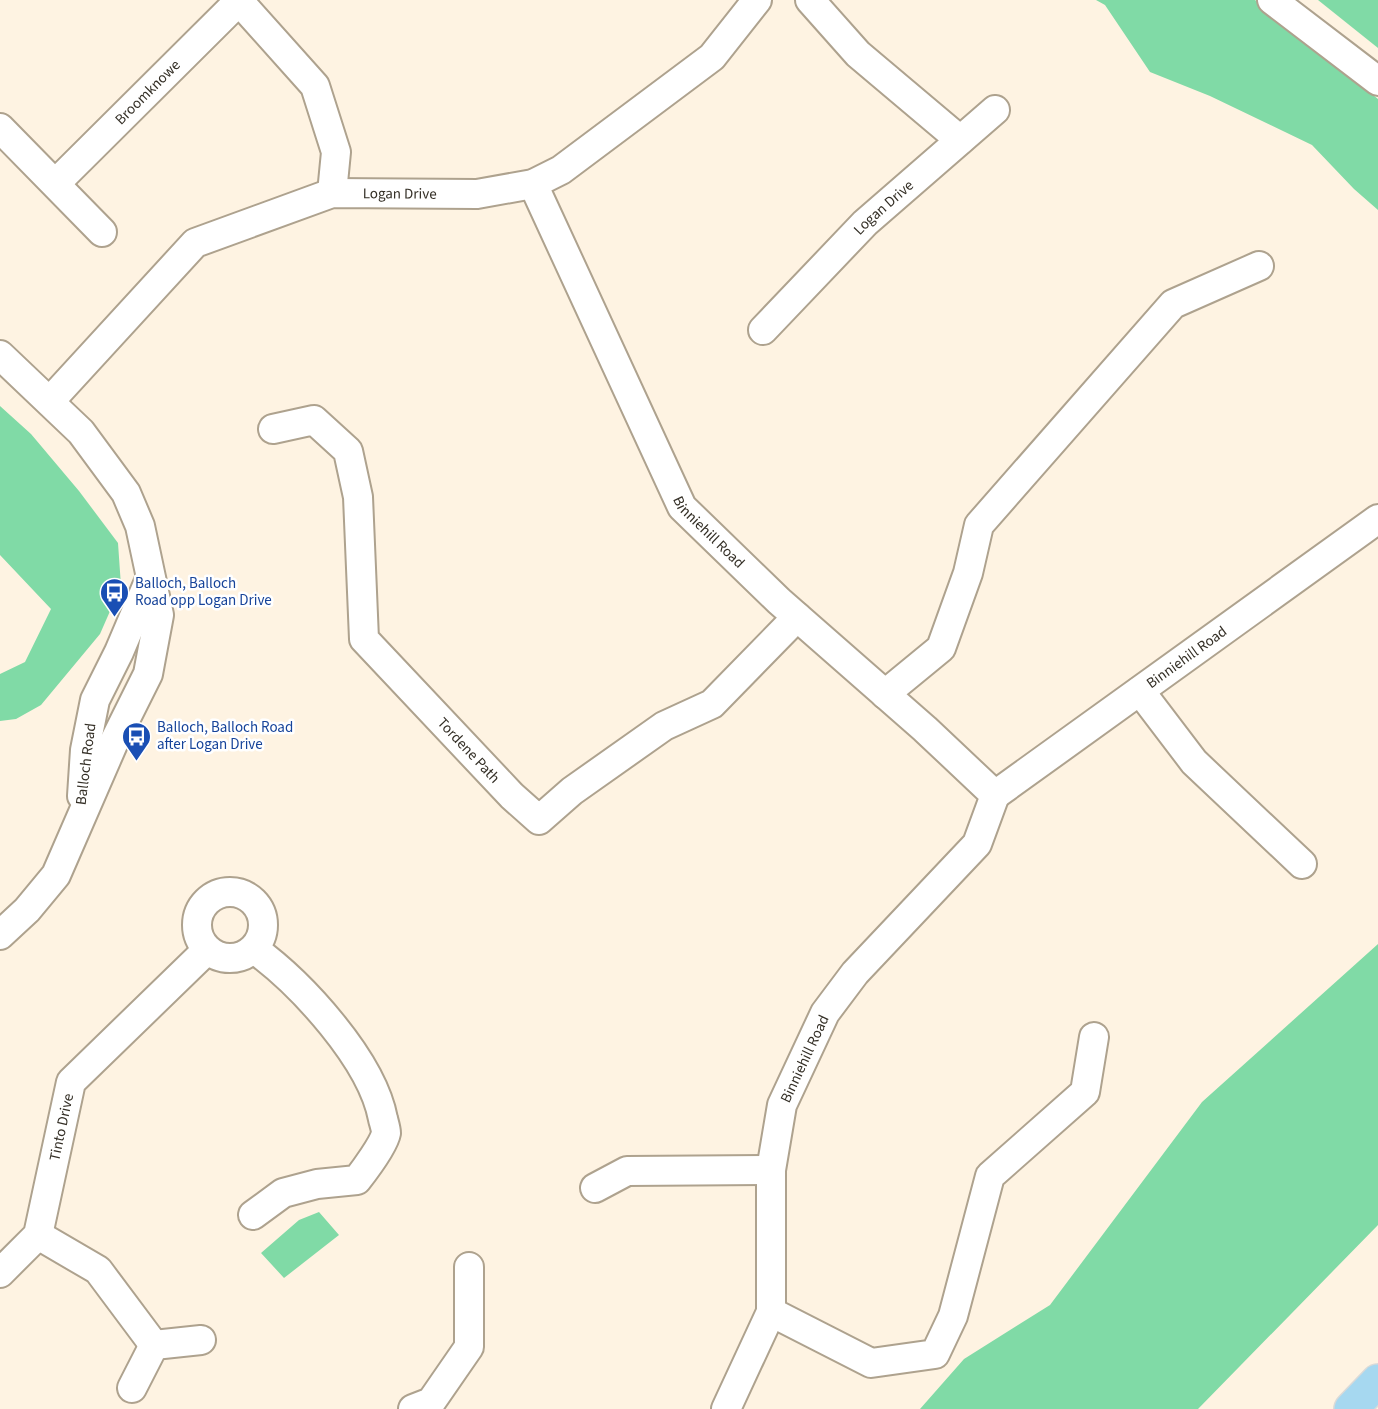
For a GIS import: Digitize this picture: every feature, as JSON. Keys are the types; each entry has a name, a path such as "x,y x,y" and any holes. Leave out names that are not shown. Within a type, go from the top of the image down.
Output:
{"highway":[{"path":"1351,1409 1378,1381"}],"street":[{"name":"Broomknowe","path":"56,183 239,0 315,86 336,152 332,193"},
{"name":"Logan Drive","path":"50,401 195,243 332,193 477,194 533,184 561,170 712,57 757,0"},
{"path":"810,0 858,54 960,140"},
{"path":"1272,0 1378,81"},
{"name":"Logan Drive","path":"763,330 865,223 995,110"},
{"path":"0,128 102,232"},
{"name":"Binniehill Road","path":"533,184 682,507 797,617 995,795"},
{"path":"885,694 941,648 968,573 979,525 986,516 1173,303 1259,266"},
{"name":"Balloch Road","path":"0,355 81,432 126,493 140,526 150,579 119,652 95,700 85,750 80,816 56,875 27,910 0,935"},
{"name":"Tordene Path","path":"273,429 314,420 348,451 358,497 364,639 512,796 539,820 572,791 664,726 712,704 797,617"},
{"name":"Binniehill Road","path":"726,1409 771,1312 771,1170 782,1105 825,1013 855,973 976,844 995,795 1378,519"},
{"path":"1140,691 1194,762 1302,864"},
{"path":"222,893 236,893 249,898 259,909 264,922 262,936 255,949 244,956 231,959 219,957 207,950 199,938 197,924 201,910 209,899 222,893"},
{"path":"253,1215 283,1193 317,1184 357,1180 368,1167 386,1133 380,1103 357,1058 328,1019 279,966 255,949"},
{"name":"Tinto Drive","path":"38,1235 71,1082 207,950"},
{"path":"771,1312 871,1363 935,1354 953,1316 990,1176 1085,1092 1094,1037"},
{"path":"595,1188 627,1171 771,1170"},
{"path":"0,1274 38,1235 98,1270 154,1345"},
{"path":"413,1409 431,1402 469,1347 469,1267"},
{"path":"154,1345 201,1340"},
{"path":"132,1388 154,1345"}],"green space":[{"path":"1096,0 1255,0 1378,99 1378,210 1354,189 1312,145 1210,96 1150,72 1105,5"},
{"path":"1318,0 1378,0 1378,48"},
{"path":"0,406 31,434 79,491 118,543 121,586 100,634 41,705 16,719 0,721 0,674 25,662 51,609 0,555"},
{"path":"1378,944 1378,1225 1198,1409 920,1409 964,1359 1050,1305 1202,1102"},
{"path":"319,1212 339,1235 284,1278 261,1253 299,1220"}],"place":[{"name":"Balloch, Balloch Road opp Logan Drive","path":"114,618"},
{"name":"Balloch, Balloch Road after Logan Drive","path":"136,762"}]}
